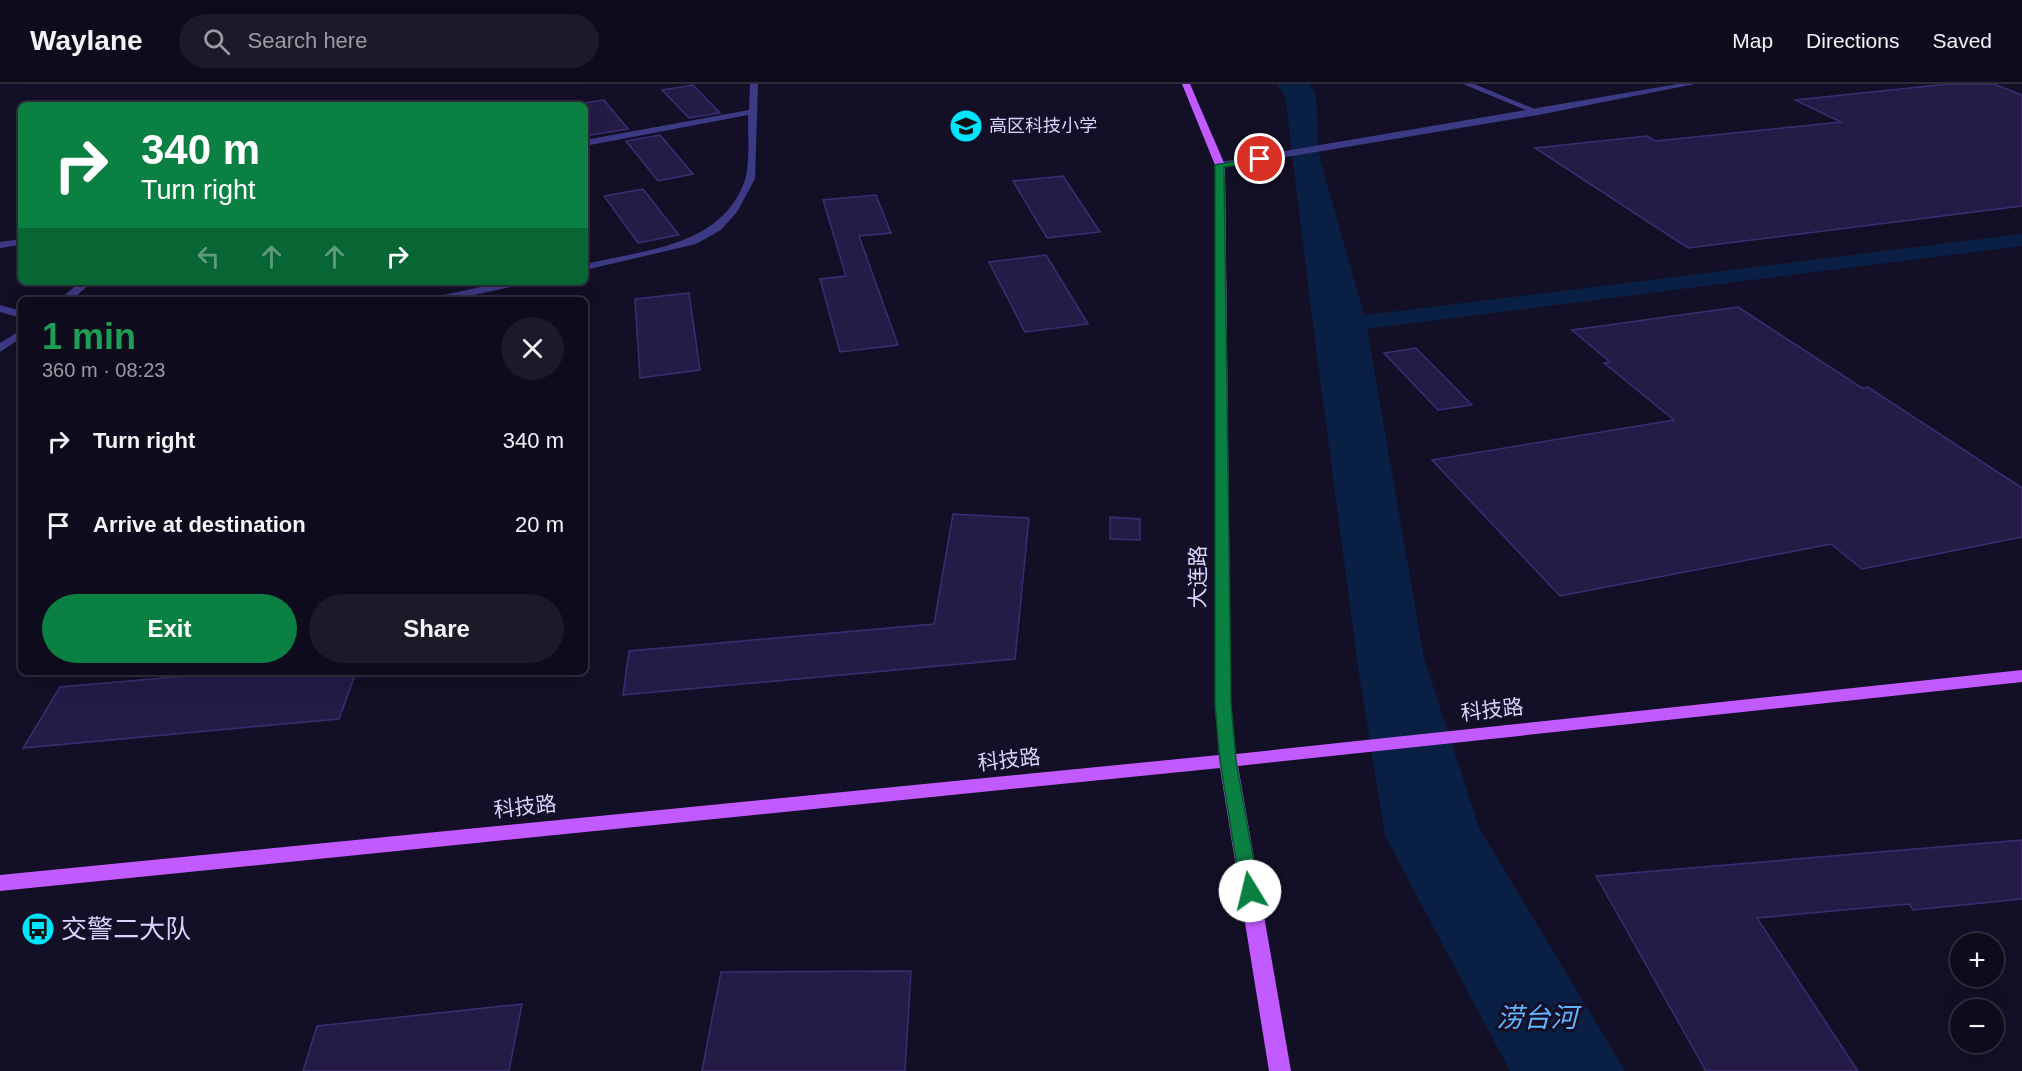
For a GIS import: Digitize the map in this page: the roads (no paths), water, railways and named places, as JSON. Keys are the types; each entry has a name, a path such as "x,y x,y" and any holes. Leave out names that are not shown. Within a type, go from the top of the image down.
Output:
{"main road":[{"name":"大连路","path":"1186,84 1220,165 1223,704 1228,761 1280,1071"},
{"name":"科技路","path":"0,883 1228,761 2022,676"}],"street":[{"path":"588,266 692,242 717,228 734,210 750,179 754,84"},
{"path":"1467,84 1538,112"},
{"path":"1220,165 1690,84"},
{"path":"588,142 752,112"},
{"path":"0,245 18,242"},
{"path":"69,297 83,285"},
{"path":"448,297 506,285"},
{"path":"0,308 18,314"},
{"path":"0,348 18,335"}],"water":[{"name":"涝台河","path":"1276,84 1309,84 1316,95 1319,155 1366,322 1424,658 1479,828 1625,1071 1510,1071 1385,836 1358,667 1285,96"}],"waterway":[{"path":"1366,322 2022,240"}],"place":[{"name":"高区科技小学","path":"966,126"},
{"name":"交警二大队","path":"38,929"}]}
